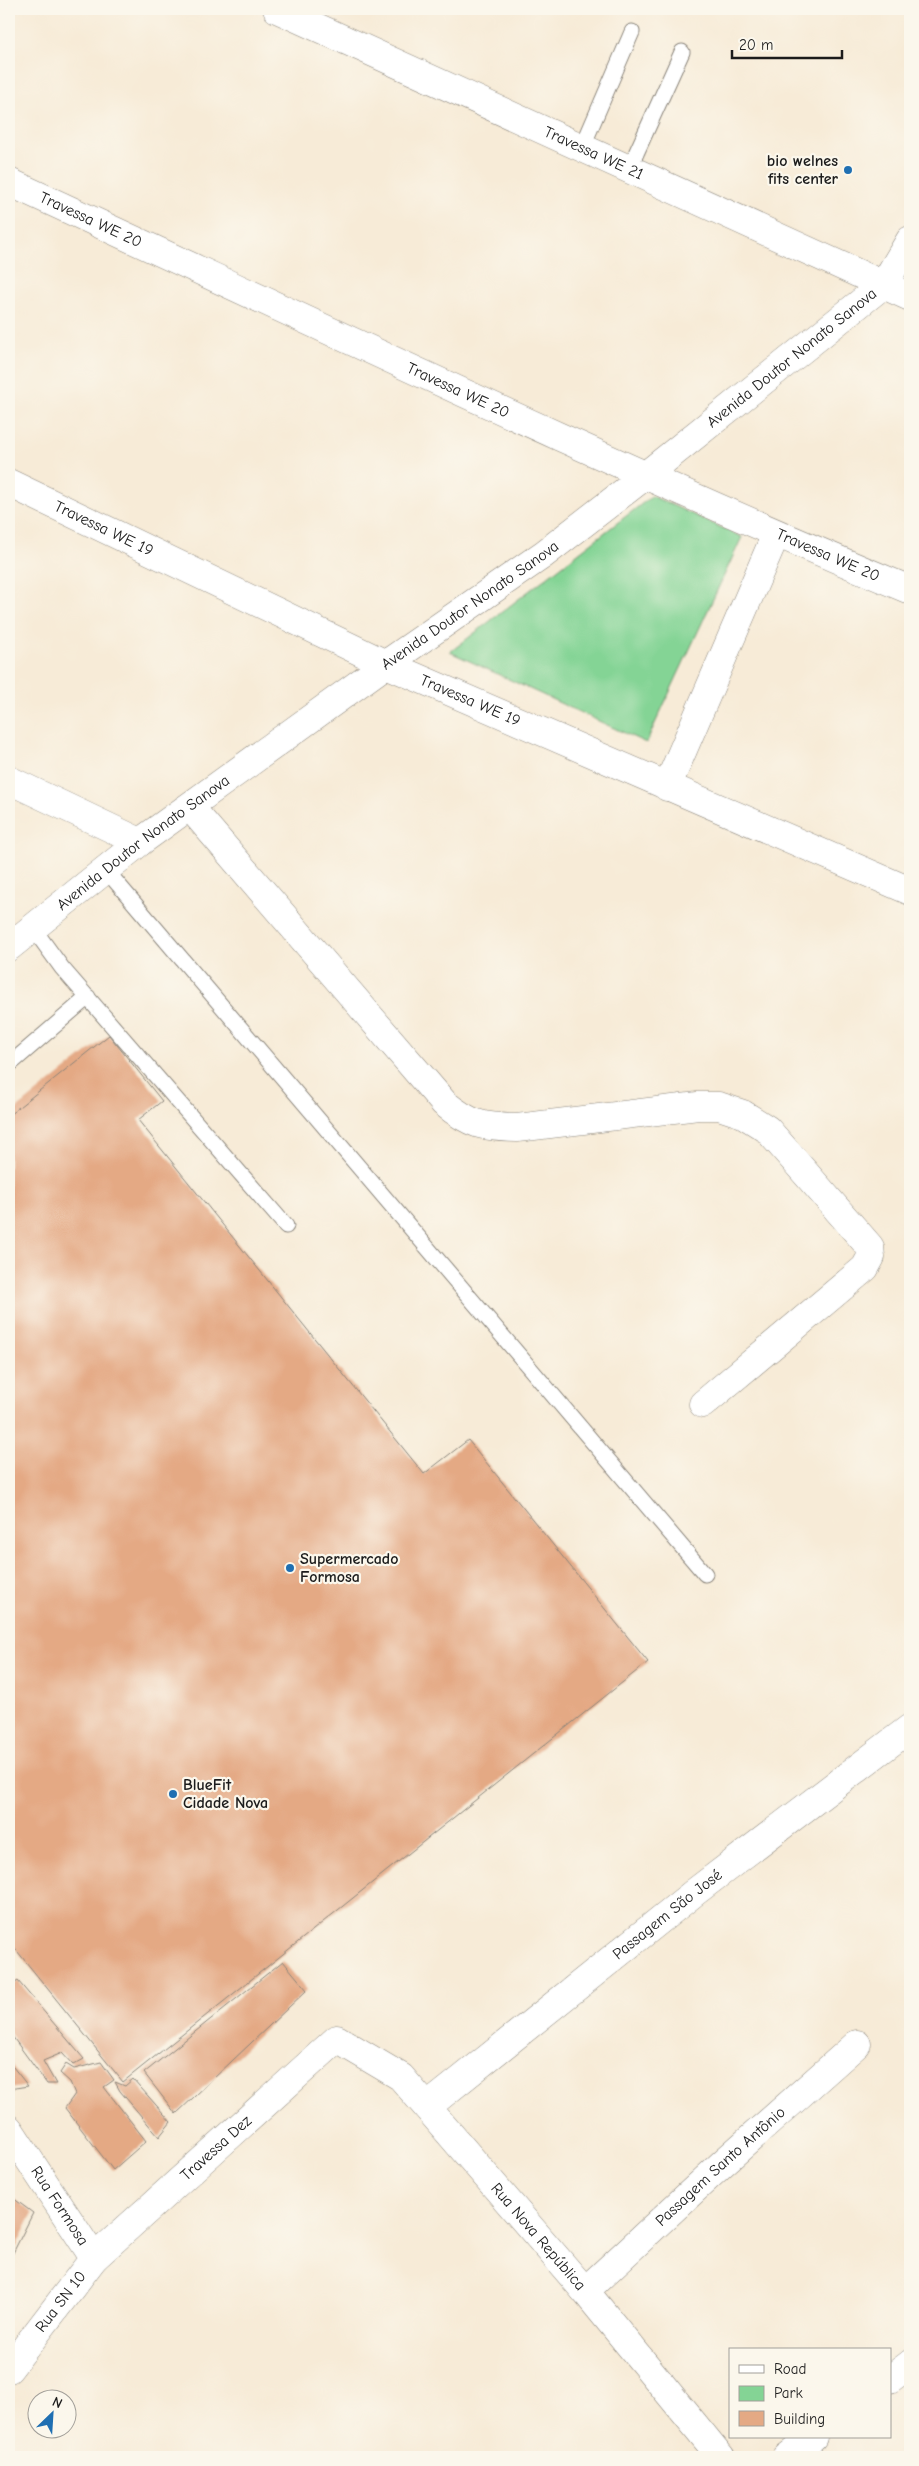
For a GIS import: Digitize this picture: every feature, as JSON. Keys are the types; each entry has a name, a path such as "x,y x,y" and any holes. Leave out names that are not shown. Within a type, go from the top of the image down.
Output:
{"street":[{"name":"Travessa WE 21","path":"277,9 910,297"},
{"name":"Travessa WE 20","path":"9,182 776,534 910,590"},
{"name":"Avenida Doutor Nonato Sanova","path":"9,947 140,842 386,664 544,554 646,475 884,284 910,240"},
{"name":"Travessa WE 19","path":"9,483 386,664 910,891"},
{"path":"667,787 776,534"},
{"path":"9,780 140,842"},
{"path":"190,807 444,1103 463,1118 488,1128 517,1128 698,1106 719,1106 743,1114 766,1129 870,1246 871,1257 864,1268 703,1404"},
{"name":"Passagem São José","path":"427,2107 695,1892 910,1728"},
{"name":"Rua Nova República","path":"337,2039 401,2077 585,2291 721,2457"},
{"name":"Travessa Dez","path":"94,2258 337,2039"},
{"name":"Passagem Santo Antônio","path":"585,2291 723,2163 857,2044"},
{"name":"Rua Formosa","path":"9,2129 94,2258"},
{"name":"Rua SN 10","path":"9,2369 94,2258"},
{"path":"892,2378 910,2364"},
{"path":"787,2457 812,2438"}],"lane":[{"path":"582,148 632,32"},
{"path":"629,169 682,52"},
{"path":"106,870 705,1574"},
{"path":"33,928 62,968 286,1226"},
{"path":"9,1065 88,997"}],"green space":[{"path":"652,496 742,537 646,743 450,652"}],"building":[{"name":"Supermercado Formosa","path":"109,1035 162,1101 138,1120 424,1474 468,1440 648,1662 123,2082 9,1941 9,1115"},
{"path":"283,1961 307,1990 176,2114 144,2073"},
{"path":"18,1981 84,2059 73,2065 62,2053 43,2061 56,2084 47,2084 9,2032 9,1987"},
{"path":"9,2062 28,2086 9,2089"},
{"path":"101,2062 114,2080 104,2087 146,2141 113,2170 65,2108 75,2094 70,2082 60,2073 66,2064 74,2069"},
{"path":"133,2079 171,2122 159,2137 120,2091 115,2082 125,2086"},
{"path":"9,2195 33,2213 11,2257 9,2256"}],"place":[{"name":"bio welnes fits center","path":"848,170"},
{"name":"Supermercado Formosa","path":"290,1568"},
{"name":"BlueFit Cidade Nova","path":"173,1794"}]}
